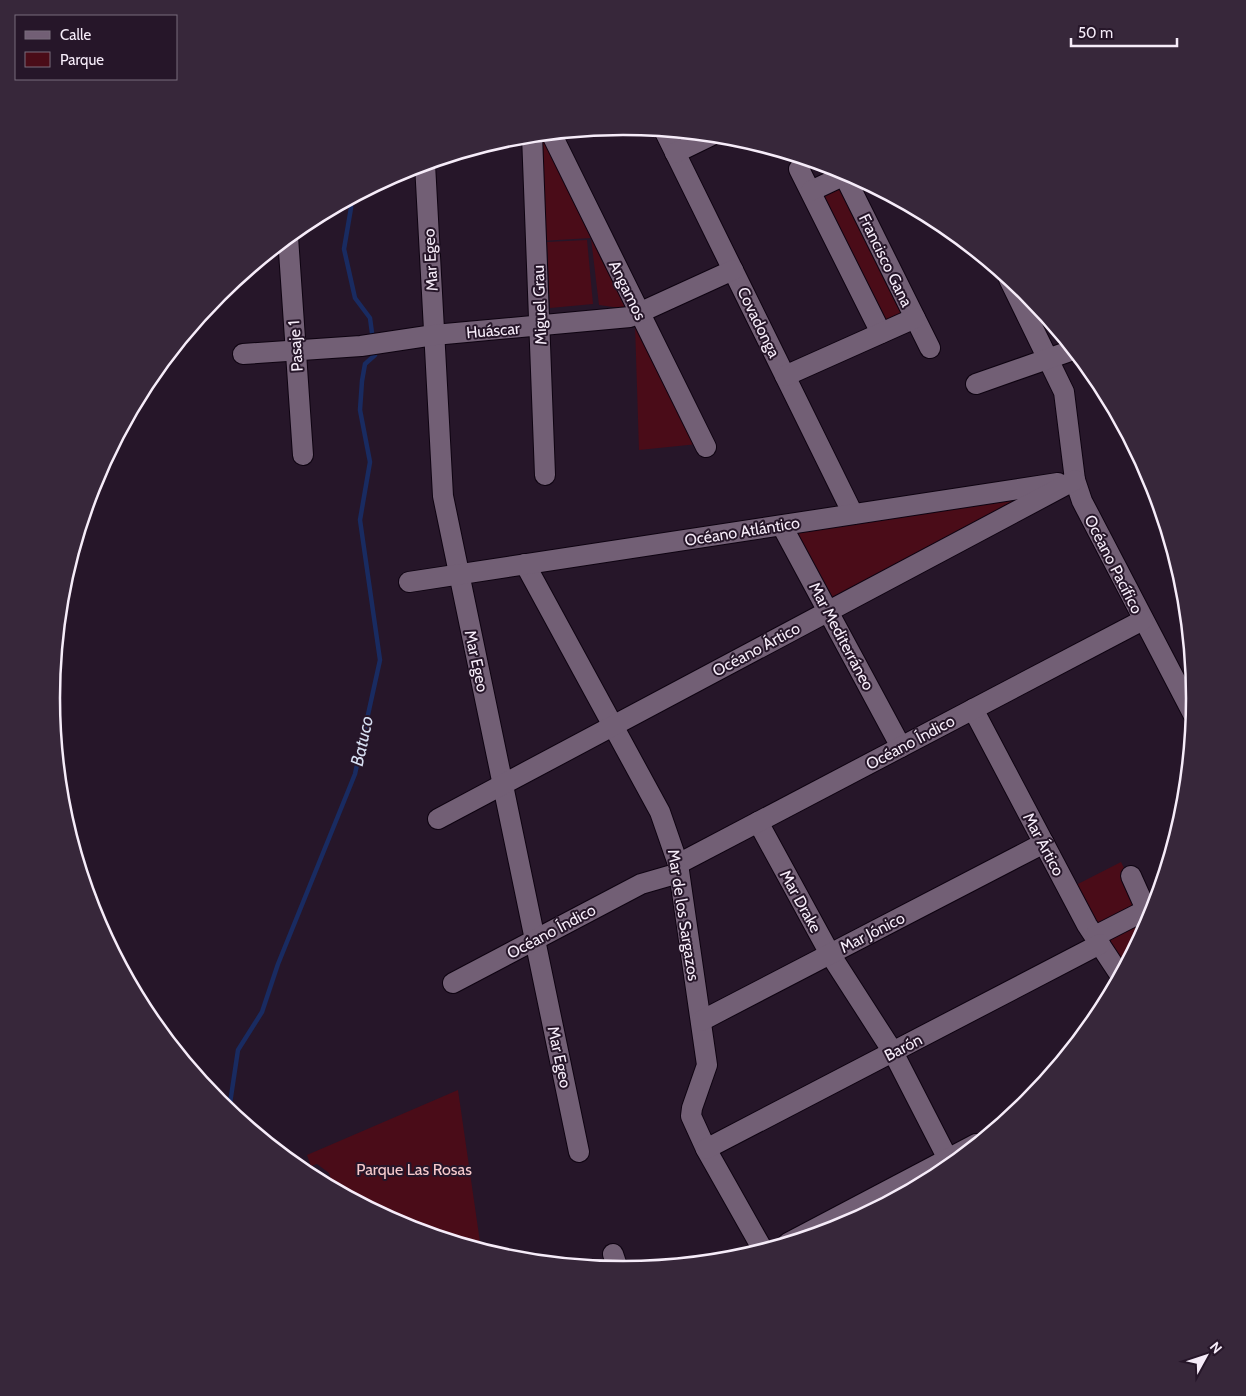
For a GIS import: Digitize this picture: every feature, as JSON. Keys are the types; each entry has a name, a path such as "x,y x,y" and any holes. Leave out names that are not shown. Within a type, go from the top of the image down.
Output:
{"street":[{"name":"Covadonga","path":"667,137 852,514"},
{"name":"Angamos","path":"553,140 706,447"},
{"path":"675,153 700,141"},
{"name":"Miguel Grau","path":"532,143 545,475"},
{"path":"799,169 881,333"},
{"name":"Mar Egeo","path":"424,172 442,496 579,1152"},
{"name":"Francisco Gana","path":"811,192 838,178"},
{"name":"Francisco Gana","path":"851,184 930,348"},
{"name":"Pasaje 1","path":"289,245 303,455"},
{"name":"Huáscar","path":"243,354 361,346 434,335 630,317 733,270"},
{"name":"Océano Pacífico","path":"1018,297 1062,387 1067,403 1075,480 1087,513 1186,701"},
{"name":"Francisco Gana","path":"785,376 915,318"},
{"path":"976,384 1068,352"},
{"name":"Océano Atlántico","path":"409,582 1075,480"},
{"name":"Océano Ártico","path":"438,818 1075,480"},
{"name":"Mar Mediterráneo","path":"782,526 901,747"},
{"name":"Mar de los Sargazos","path":"526,564 660,812 678,868 707,1065 691,1116 706,1149 760,1244"},
{"name":"Océano Índico","path":"453,983 649,880 678,868 758,822 1143,620"},
{"name":"Mar Ártico","path":"973,709 1087,925 1116,969"},
{"name":"Mar Drake","path":"758,822 830,954 893,1052 947,1158"},
{"name":"Mar Jónico","path":"701,1021 1044,843"},
{"name":"Barón","path":"706,1149 893,1052 1098,940 1142,912 1144,905 1131,876"}],"green space":[{"path":"550,140 634,310 599,305 591,238 541,241 536,142"},
{"path":"841,182 908,314 883,325 818,192"},
{"path":"587,240 593,304 550,308 547,242"},
{"path":"635,324 698,444 639,450"},
{"path":"1053,487 830,606 792,529"},
{"path":"1121,862 1141,903 1098,930 1074,886"},
{"path":"1141,918 1119,964 1100,938"},
{"name":"Parque Las Rosas","path":"458,1090 480,1243 442,1231 374,1203 331,1180 329,1173 317,1164 311,1166 307,1155"}],"waterway":[{"name":"Batuco","path":"351,205 344,249 355,298 370,318 372,333"},
{"name":"Batuco","path":"230,1101 238,1050 262,1012 278,964 355,774 380,660 360,520 370,462 360,410 362,381 365,364 375,355"}]}
